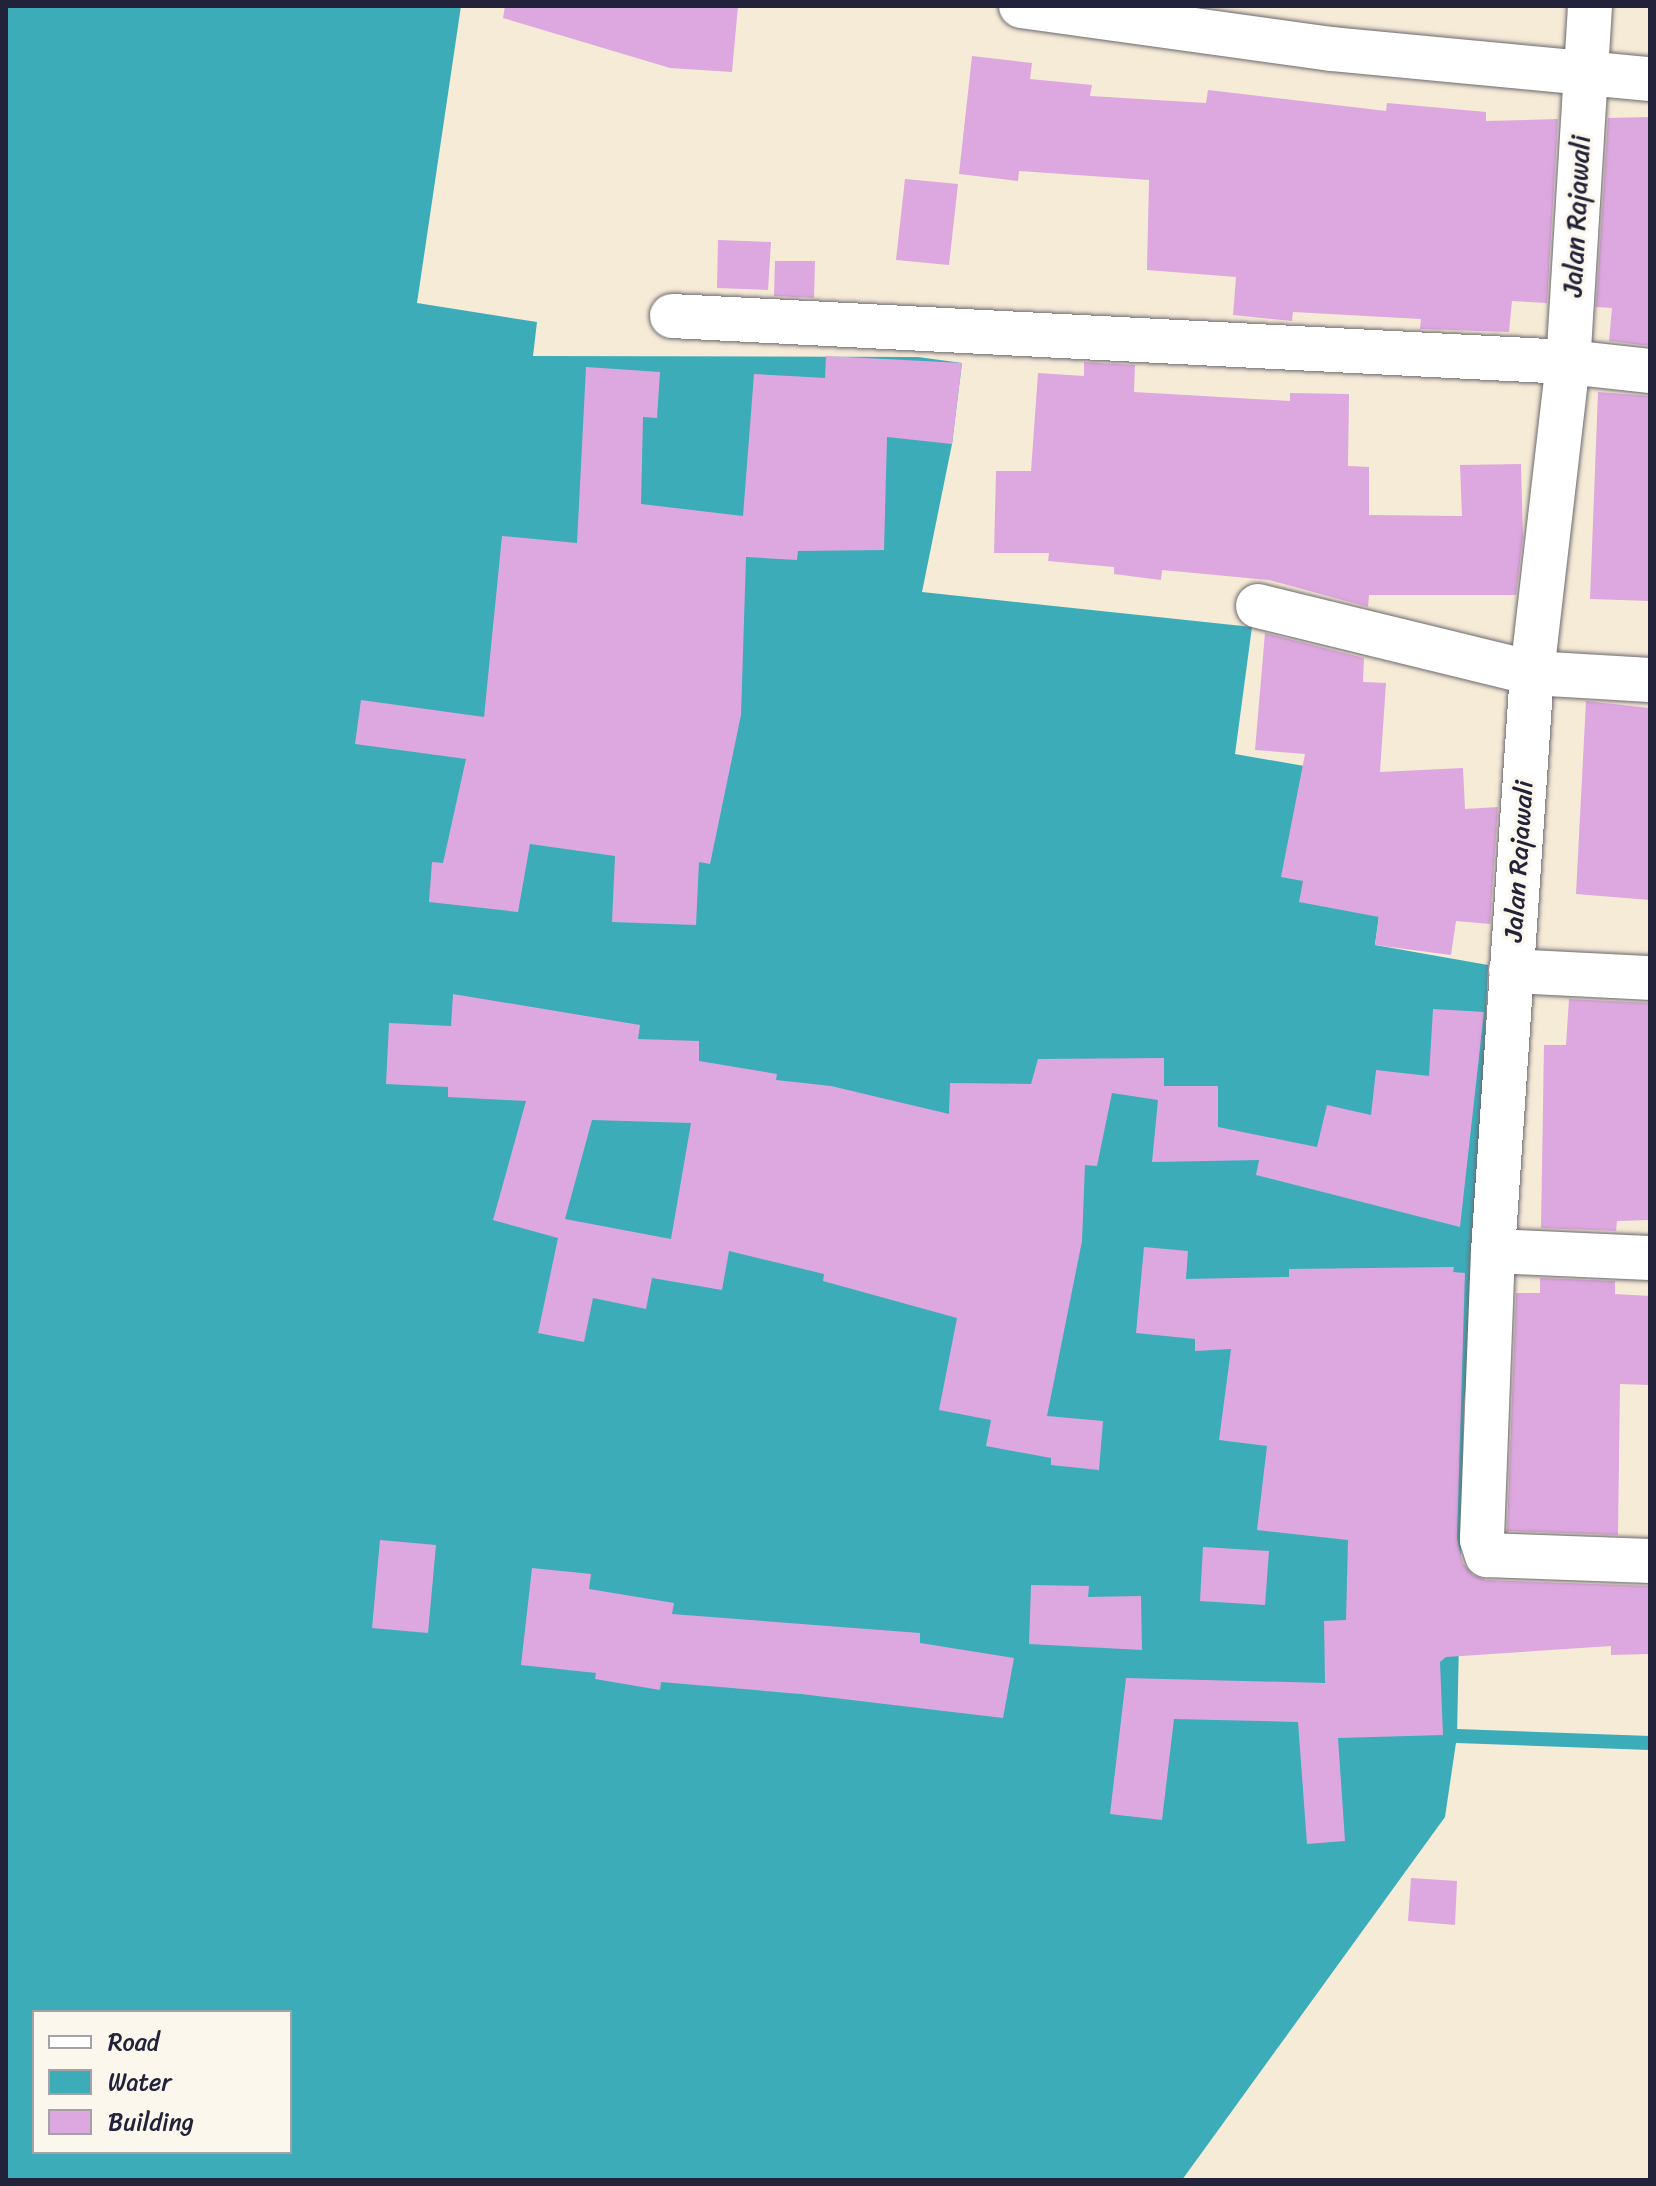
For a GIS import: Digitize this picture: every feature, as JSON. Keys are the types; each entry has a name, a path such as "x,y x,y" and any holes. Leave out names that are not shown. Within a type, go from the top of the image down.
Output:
{"street":[{"path":"1021,6 1331,49 1650,79"},
{"name":"Jalan Rajawali","path":"1590,6 1568,362 1532,673 1493,1251 1482,1530 1487,1555 1650,1561"},
{"path":"672,316 1568,362 1650,371"},
{"path":"1258,606 1532,673 1650,680"},
{"path":"1511,971 1650,978"},
{"path":"1493,1251 1650,1258"}],"water":[{"path":"6,6 461,6 417,303 537,322 533,356 918,357 962,363 952,444 922,592 1252,627 1235,754 1397,782 1375,945 1488,965 1472,1354 1464,1401 1457,1736 1445,1817 1182,2180 6,2180"}],"building":[{"path":"505,6 738,6 732,72 670,68 503,18"},
{"path":"972,56 1032,63 1030,79 1092,85 1090,96 1206,103 1208,90 1386,111 1387,103 1486,112 1486,121 1558,119 1547,303 1512,301 1509,332 1420,329 1421,319 1293,312 1292,321 1233,315 1236,277 1147,270 1149,180 1019,171 1018,181 959,174"},
{"path":"1650,117 1650,346 1609,341 1612,308 1596,307 1608,118"},
{"path":"905,179 958,184 949,265 896,260"},
{"path":"718,240 771,242 768,290 717,288"},
{"path":"775,261 815,261 814,298 774,296"},
{"path":"826,356 962,363 952,444 887,437 884,550 798,551 797,560 746,557 741,715 710,864 699,862 696,925 612,922 615,856 530,844 518,912 429,902 432,862 443,863 466,759 355,744 361,700 484,717 502,536 577,543 586,367 660,372 657,418 643,417 641,504 743,516 754,374 825,378"},
{"path":"1084,362 1135,365 1134,392 1290,401 1290,393 1349,394 1348,466 1369,467 1369,515 1462,516 1460,465 1521,464 1523,537 1516,595 1369,595 1368,607 1269,580 1162,570 1161,580 1114,574 1114,567 1048,561 1049,553 994,553 996,471 1031,471 1038,373 1084,376"},
{"path":"1598,392 1650,396 1650,601 1590,599"},
{"path":"1265,633 1364,658 1363,682 1386,683 1380,772 1463,768 1465,809 1498,807 1490,924 1456,921 1451,955 1375,945 1379,917 1299,902 1303,881 1281,877 1305,754 1255,750"},
{"path":"1586,701 1650,708 1650,900 1576,894"},
{"path":"453,994 640,1025 638,1039 699,1041 699,1061 777,1074 776,1080 831,1086 949,1114 950,1083 1031,1084 1038,1059 1164,1058 1164,1086 1218,1086 1218,1127 1317,1147 1327,1105 1371,1115 1376,1070 1429,1076 1433,1009 1484,1012 1460,1227 1256,1175 1259,1160 1152,1162 1158,1100 1112,1093 1097,1166 1085,1165 1082,1241 1047,1416 1103,1421 1099,1470 1051,1465 1051,1458 986,1446 991,1420 939,1410 957,1318 823,1281 824,1274 729,1251 722,1290 652,1278 646,1309 593,1298 584,1342 538,1333 558,1238 493,1220 526,1101 448,1097 448,1087 386,1084 389,1023 451,1026","holes":["592,1120 691,1123 671,1239 565,1219"]},
{"path":"1569,999 1650,1003 1650,1220 1617,1221 1616,1231 1541,1228 1544,1045 1566,1045"},
{"path":"1144,1247 1188,1251 1186,1279 1289,1277 1289,1269 1454,1267 1453,1272 1465,1273 1457,1539 1463,1563 1473,1575 1486,1580 1650,1586 1650,1654 1611,1655 1611,1646 1446,1657 1440,1662 1443,1735 1338,1738 1345,1841 1307,1844 1298,1722 1174,1719 1162,1820 1110,1814 1126,1678 1325,1683 1324,1621 1346,1620 1348,1540 1257,1530 1267,1446 1219,1440 1231,1349 1195,1351 1195,1339 1136,1333"},
{"path":"1540,1278 1615,1281 1615,1294 1650,1296 1650,1385 1620,1384 1618,1535 1507,1531 1516,1293 1540,1293"},
{"path":"380,1540 436,1545 428,1633 372,1628"},
{"path":"1203,1547 1269,1551 1265,1605 1200,1601"},
{"path":"532,1568 591,1574 589,1589 674,1603 672,1614 920,1633 920,1643 1014,1658 1003,1718 801,1694 661,1682 660,1690 595,1679 596,1673 521,1665"},
{"path":"1031,1585 1089,1586 1088,1597 1141,1596 1142,1650 1029,1644"},
{"path":"1411,1878 1457,1881 1455,1925 1408,1921"}],"waterway":[{"path":"1457,1736 1650,1743"}]}
